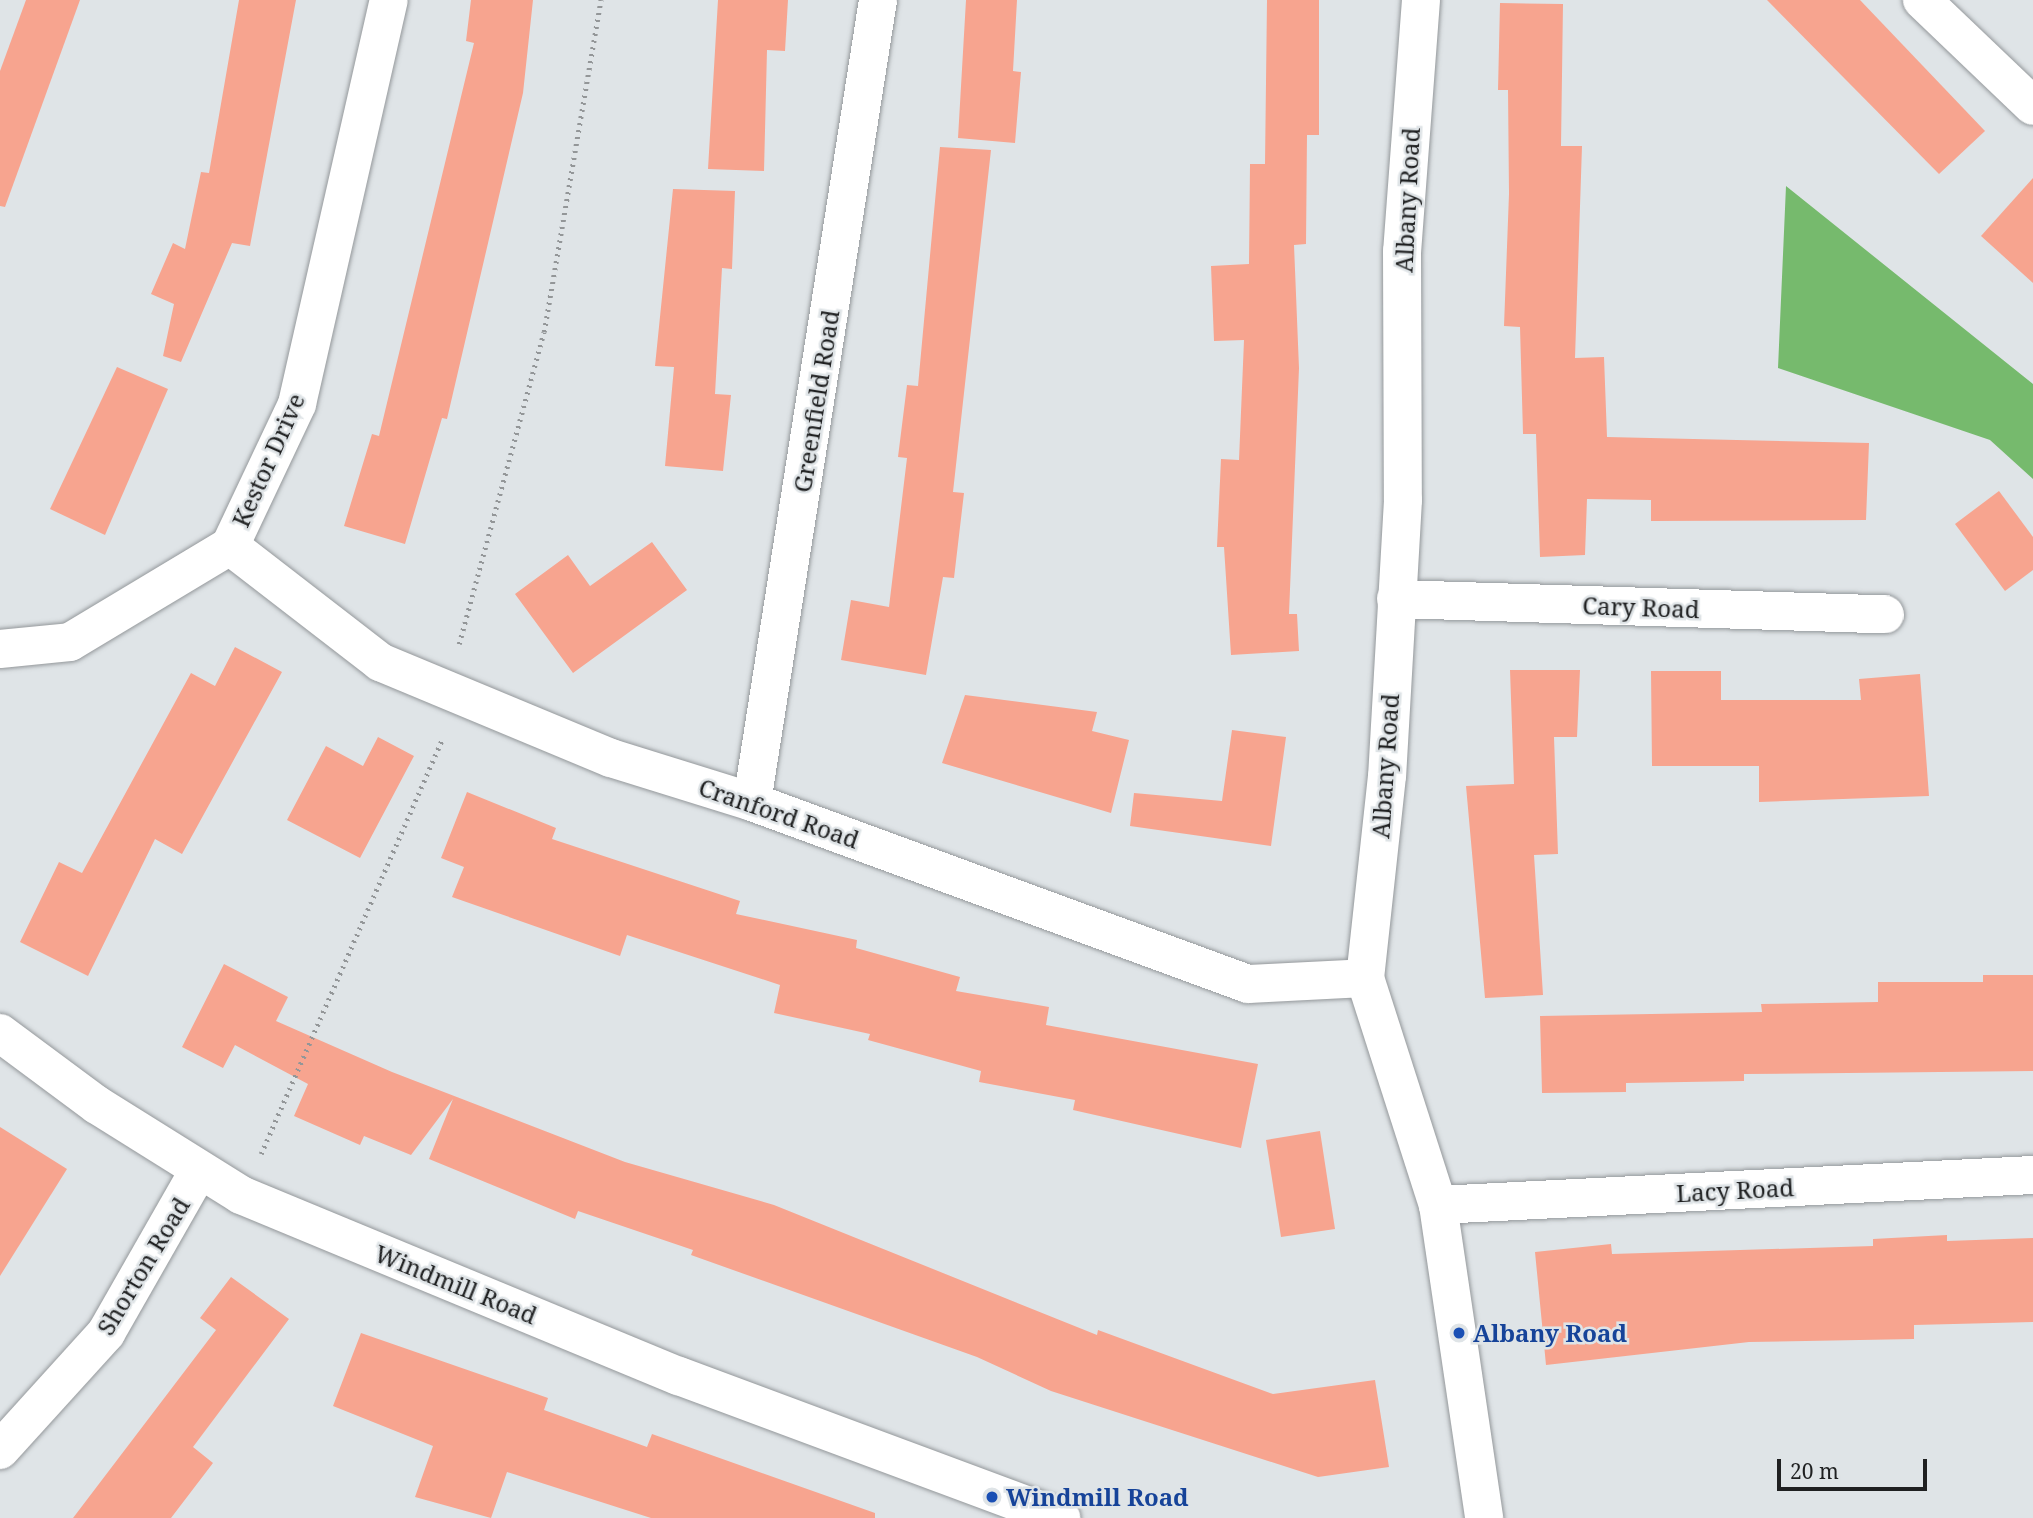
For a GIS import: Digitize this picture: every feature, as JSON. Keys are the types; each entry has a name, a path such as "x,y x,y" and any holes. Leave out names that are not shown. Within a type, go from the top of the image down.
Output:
{"street":[{"name":"Kestor Drive","path":"0,649 70,642 230,546 296,404 389,0"},
{"name":"Greenfield Road","path":"752,802 878,0"},
{"name":"Albany Road","path":"1421,0 1402,251 1396,599 1387,776 1365,978 1438,1205 1484,1518"},
{"path":"1922,0 2033,106"},
{"name":"Cranford Road","path":"230,546 380,662 611,758 752,802 1248,984 1365,978"},
{"name":"Cary Road","path":"1396,599 1885,614"},
{"name":"Windmill Road","path":"0,1033 198,1172 241,1195 679,1376 1061,1518"},
{"name":"Shorton Road","path":"0,1450 106,1333 198,1172"},
{"name":"Lacy Road","path":"1438,1205 2033,1175"}],"path":[{"path":"241,1195 442,745 446,691 544,332 601,0"}],"green space":[{"path":"1786,186 2033,384 2033,479 1990,440 1778,368"}],"building":[{"path":"26,0 80,0 5,207 0,206 0,71"},
{"path":"239,0 296,0 250,246 232,243 181,362 163,356 174,304 151,294 173,243 185,249 201,172 209,173"},
{"path":"471,0 533,0 523,93 447,419 442,418 405,544 344,526 372,434 379,436 474,43 466,41"},
{"path":"718,0 788,0 785,51 767,50 764,171 708,169"},
{"path":"966,0 1017,0 1013,71 1021,72 1015,143 958,138"},
{"path":"1267,0 1319,0 1319,135 1307,135 1306,244 1294,245 1299,368 1289,614 1297,614 1299,651 1231,655 1224,547 1217,547 1221,459 1239,460 1244,340 1214,341 1211,266 1249,264 1250,164 1265,164"},
{"path":"1767,0 1860,0 1985,131 1939,174"},
{"path":"1500,3 1563,4 1561,146 1582,146 1575,358 1604,357 1607,437 1869,443 1866,520 1651,521 1651,500 1587,499 1585,555 1540,557 1536,434 1523,434 1520,327 1504,326 1509,194 1508,90 1498,90"},
{"path":"940,147 991,150 953,492 964,493 954,578 943,577 926,675 841,660 851,600 889,607 907,458 898,457 907,385 918,386"},
{"path":"2033,178 2033,283 1981,236"},
{"path":"673,189 735,191 732,269 722,268 715,394 731,395 723,471 665,466 674,367 655,366"},
{"path":"117,367 168,389 105,535 50,509"},
{"path":"1999,491 2033,537 2033,570 2005,591 1955,524"},
{"path":"652,542 687,590 573,673 515,594 568,555 590,586"},
{"path":"235,647 282,672 182,854 155,839 88,976 20,942 59,862 82,873 191,673 215,686"},
{"path":"1510,670 1580,670 1577,737 1554,737 1558,854 1534,855 1543,995 1485,998 1466,786 1514,784"},
{"path":"1651,671 1721,671 1721,700 1861,700 1859,679 1920,674 1929,796 1759,802 1759,766 1652,766"},
{"path":"965,695 1097,712 1092,731 1129,740 1111,813 942,763"},
{"path":"1232,730 1286,737 1271,846 1130,826 1134,793 1222,801"},
{"path":"378,737 414,756 360,858 287,820 326,746 363,766"},
{"path":"467,792 556,828 552,839 740,901 736,914 857,940 856,948 960,977 956,991 1049,1007 1046,1025 1258,1064 1241,1148 1073,1110 1075,1100 979,1082 981,1071 868,1040 870,1034 774,1013 780,985 627,935 620,956 452,897 464,867 441,858"},
{"path":"224,964 288,997 276,1021 392,1072 625,1162 774,1205 1097,1335 1098,1330 1273,1394 1375,1380 1389,1467 1318,1477 1051,1391 977,1357 691,1255 693,1250 578,1211 575,1219 429,1159 453,1099 411,1155 364,1136 360,1145 294,1116 308,1084 235,1045 223,1068 182,1047"},
{"path":"1983,975 2033,975 2033,1071 1744,1074 1744,1081 1626,1083 1626,1092 1542,1093 1540,1016 1762,1012 1761,1004 1878,1002 1878,982 1983,982"},
{"path":"0,1127 67,1169 0,1276"},
{"path":"1320,1131 1335,1229 1281,1237 1266,1140"},
{"path":"1947,1235 1947,1241 2033,1238 2033,1322 1914,1325 1914,1339 1749,1342 1546,1365 1535,1252 1611,1244 1612,1254 1873,1246 1873,1239"},
{"path":"231,1277 289,1319 193,1447 213,1463 171,1518 73,1518 216,1330 200,1318"},
{"path":"361,1333 548,1398 544,1410 647,1447 652,1434 875,1513 875,1518 651,1518 507,1472 491,1518 415,1497 433,1446 333,1406"}],"place":[{"name":"Albany Road","path":"1459,1333"},
{"name":"Windmill Road","path":"992,1497"}]}
